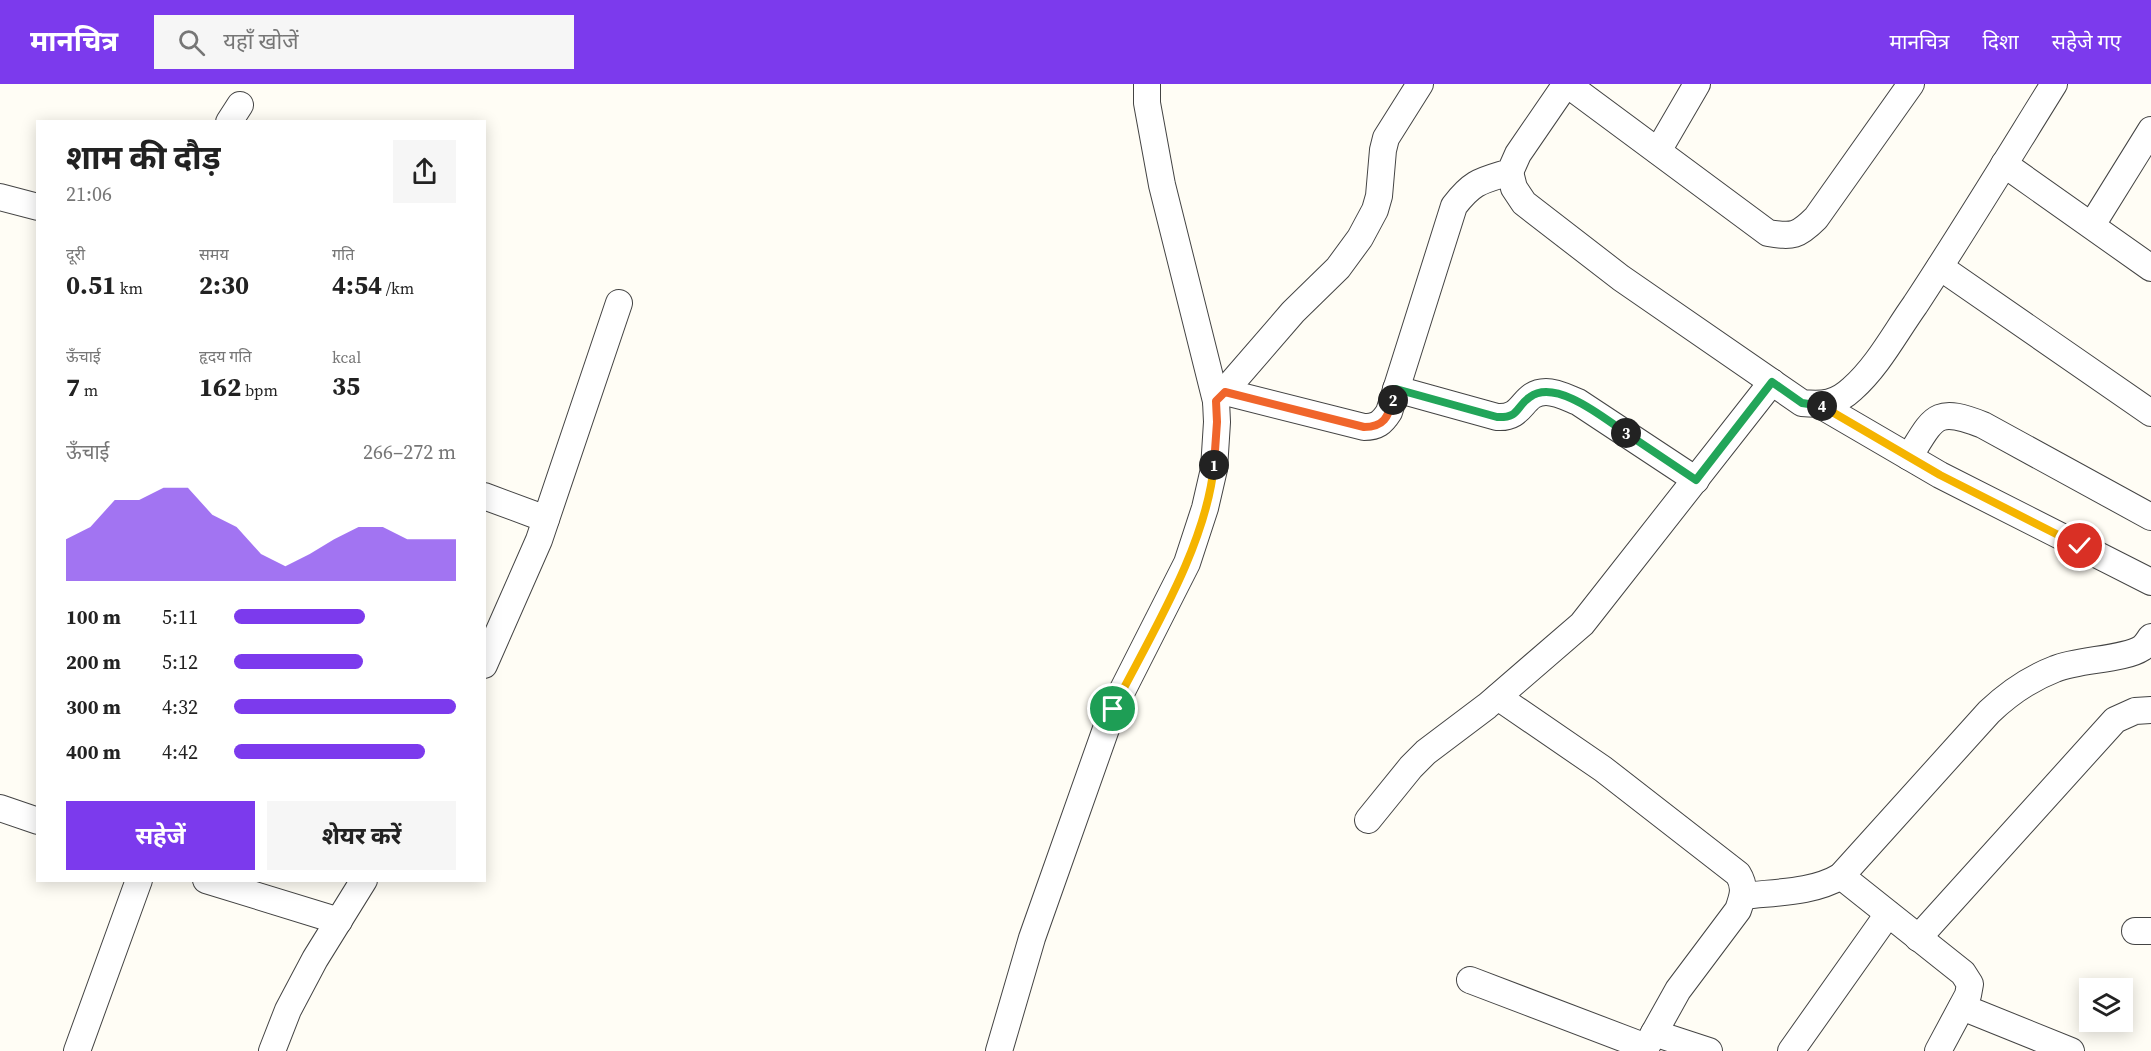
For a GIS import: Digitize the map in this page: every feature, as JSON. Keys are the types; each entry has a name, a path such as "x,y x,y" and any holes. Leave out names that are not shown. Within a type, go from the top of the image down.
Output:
{"street":[{"path":"999,1051 1032,938 1113,709 1187,563 1205,507 1214,469 1220,397 1162,185 1147,103 1147,84"},
{"path":"1220,397 1293,312 1338,268 1360,238 1375,210 1379,196 1386,138 1420,84"},
{"path":"1911,84 1816,218 1803,231 1789,237 1768,233 1567,84 1518,154 1510,172 1514,188 1524,203 1622,278 1802,403 1820,405 1837,400 1869,372 1940,267 2054,84"},
{"path":"1658,151 1697,84"},
{"path":"2092,225 2151,130"},
{"path":"2004,164 2151,268"},
{"path":"1220,397 1364,427 1374,427 1383,421 1389,412 1454,206 1466,190 1478,182 1510,172"},
{"path":"0,197 36,206"},
{"path":"1940,267 2151,413"},
{"path":"486,656 491,634 539,540 619,303"},
{"path":"1368,819 1419,759 1498,697 1582,624 1772,382"},
{"path":"1396,389 1508,418 1515,414 1529,397 1539,392 1548,391 1560,394 1578,402 1696,480"},
{"path":"1820,405 1940,475 2151,582"},
{"path":"1909,457 1928,428 1938,418 1948,415 1962,417 1983,425 2151,517"},
{"path":"486,497 546,519"},
{"path":"1743,896 1814,887 1841,876 2007,694 2023,683 2056,668 2132,652 2144,647 2151,637"},
{"path":"1498,697 1603,769 1738,874 1743,883 1743,896 1738,910 1678,990 1648,1044"},
{"path":"1918,938 2115,720 2135,711 2151,710"},
{"path":"0,808 36,820"},
{"path":"1841,876 1963,973 1970,984 1968,995 1938,1051"},
{"path":"77,1051 138,882"},
{"path":"212,882 339,921"},
{"path":"272,1051 315,959 363,882"},
{"path":"1791,1051 1888,914"},
{"path":"1470,980 1648,1044 1709,1051"},
{"path":"1962,1007 2071,1051"}],"route":[{"path":"1113,709 1187,563 1205,507 1214,469 1216,401 1225,392 1364,427 1374,427 1383,421 1389,412 1396,389 1508,418 1515,414 1529,397 1548,391 1578,402 1696,480 1772,382 1802,403 1820,405 1940,475 2080,546"}]}
